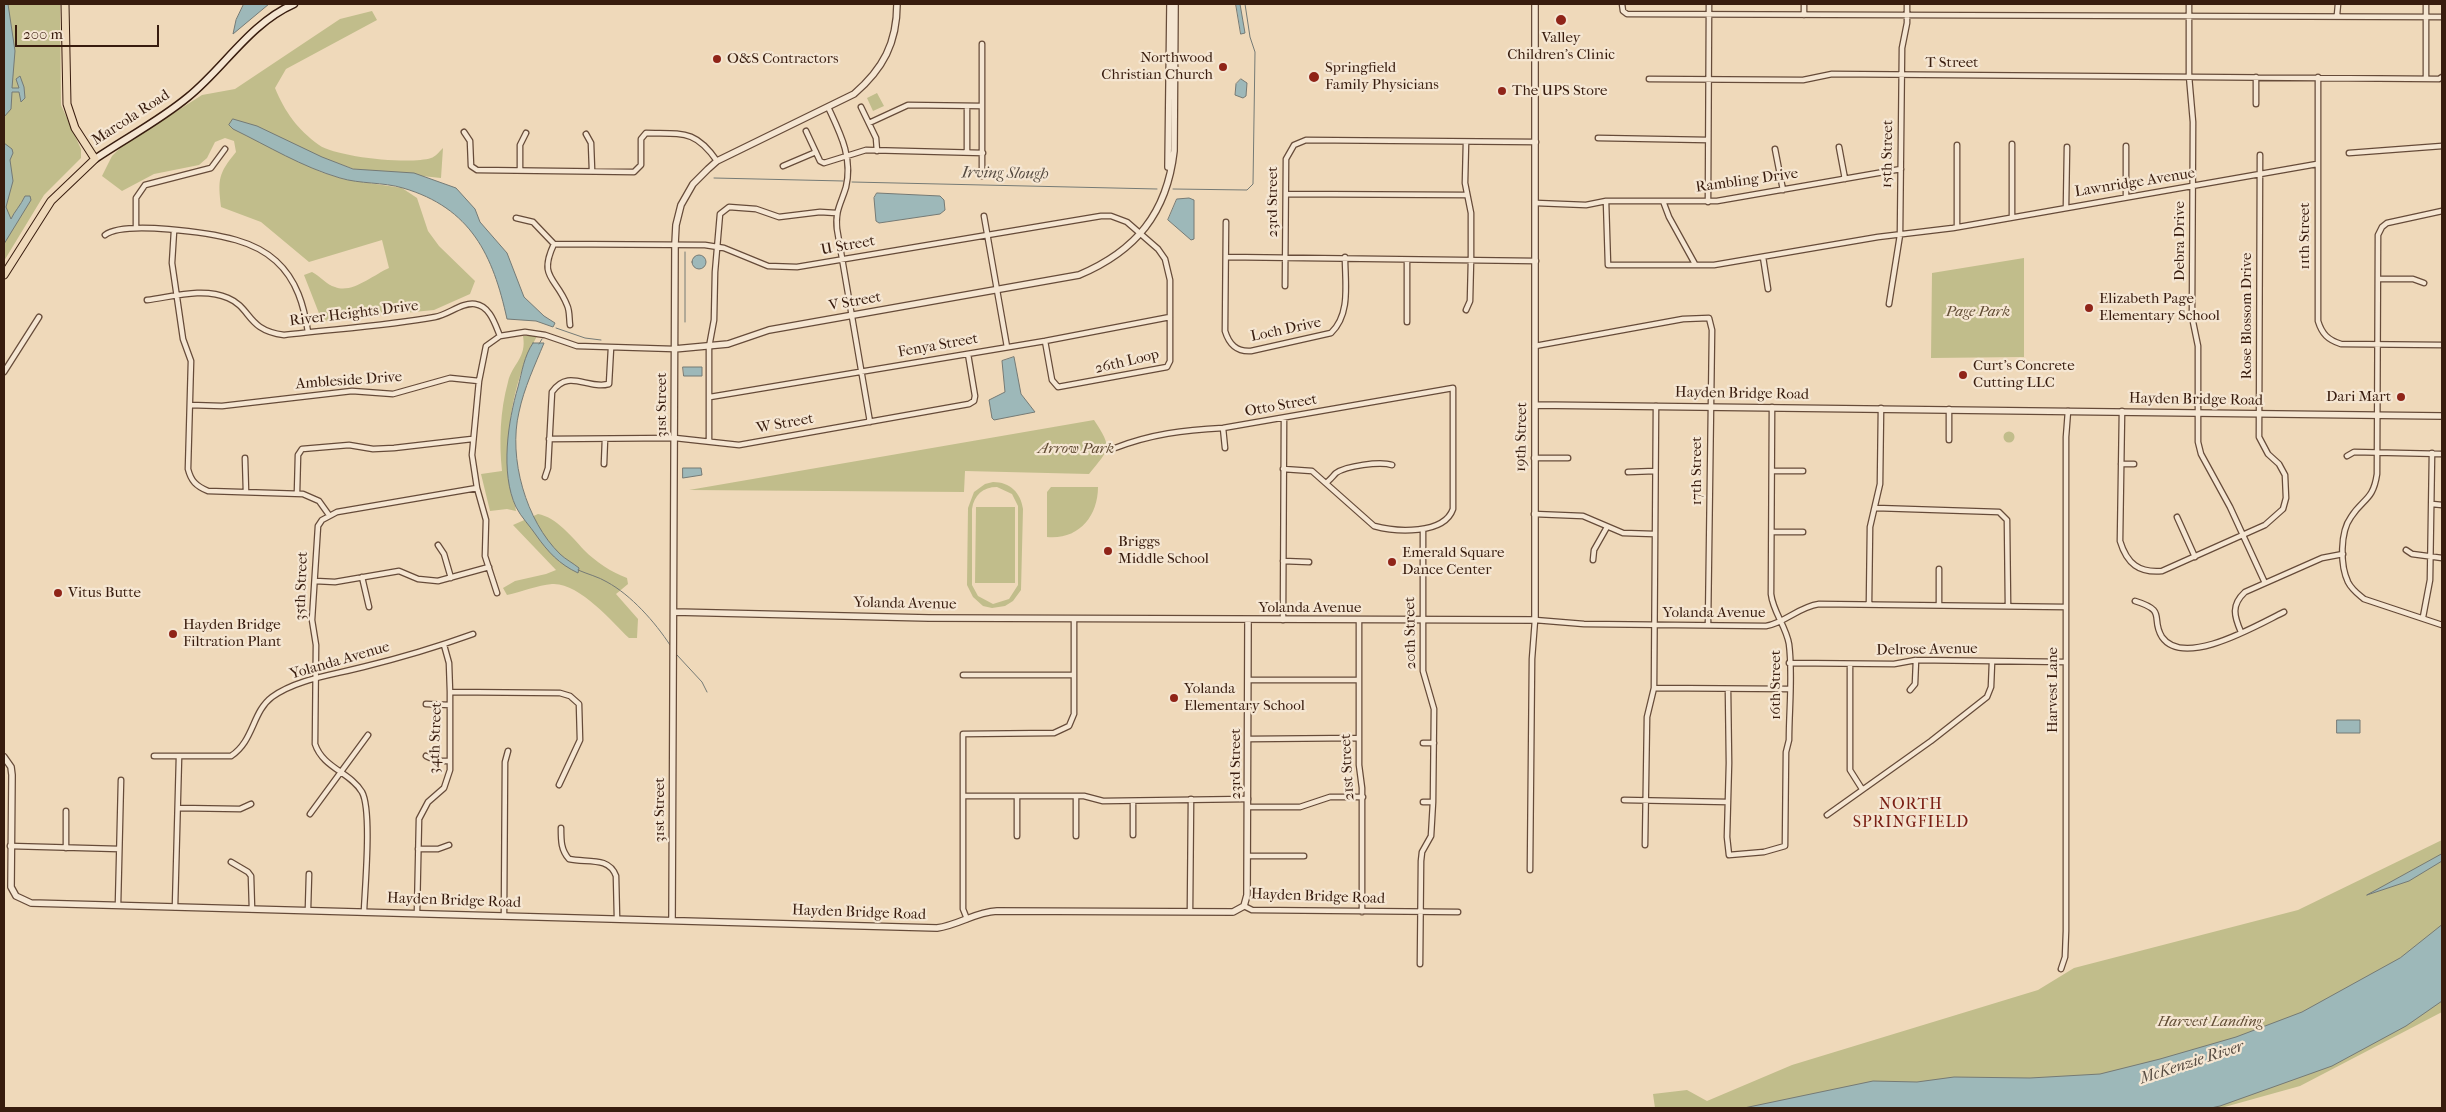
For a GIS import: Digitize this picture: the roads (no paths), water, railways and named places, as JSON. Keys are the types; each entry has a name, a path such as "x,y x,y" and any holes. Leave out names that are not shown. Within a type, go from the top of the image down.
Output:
{"main road":[{"path":"65,4 67,104 75,128 95,159"},
{"name":"Marcola Road","path":"4,275 51,201 95,159 188,97 247,36 266,20 294,4"}],"street":[{"name":"31st Street","path":"672,920 676,224 681,205 698,178 717,161 854,94 877,72 891,44 896,28 897,4"},
{"name":"V Street","path":"1169,177 1170,4"},
{"name":"V Street","path":"500,336 511,332 536,333 577,346 611,348 674,349 709,347 728,344 768,330 1079,275 1114,258 1141,234 1156,212 1169,177 1174,151 1175,4"},
{"name":"19th Street","path":"1530,870 1534,620 1535,4"},
{"path":"1622,4 1624,11 1628,14 2337,15 2442,17"},
{"path":"1708,202 1709,4"},
{"path":"1804,4 1804,15"},
{"name":"15th Street","path":"1890,304 1900,235 1902,48 1907,4"},
{"name":"Debra Drive","path":"2190,4 2189,76 2193,122 2192,317 2198,346 2198,412 2201,454 2230,507 2265,583"},
{"path":"2337,15 2338,4"},
{"path":"2426,4 2426,79"},
{"path":"982,44 982,176"},
{"name":"T Street","path":"1649,79 1802,80 1832,74 2441,79"},
{"path":"2256,77 2256,104"},
{"name":"11th Street","path":"2318,77 2318,321 2322,332 2331,341 2341,344 2379,345"},
{"path":"869,123 908,105 982,106"},
{"path":"967,106 967,152"},
{"path":"861,107 876,138 876,151"},
{"path":"828,108 843,139 847,155 847,180 836,213 842,260 870,422"},
{"path":"464,132 470,141 470,162 473,169 637,171 640,165 641,139 643,134 667,133 696,138 706,144 717,161"},
{"path":"806,132 824,163 866,150 982,153"},
{"path":"520,170 520,145 526,134"},
{"path":"586,134 591,144 592,170"},
{"path":"1598,138 1708,140"},
{"name":"23rd Street","path":"1285,286 1286,160 1290,148 1306,140 1466,142"},
{"path":"1466,310 1470,302 1471,260 1466,142 1536,142"},
{"path":"2012,144 2012,216"},
{"path":"1957,145 1957,227"},
{"path":"2126,146 2126,197"},
{"path":"2349,153 2442,146"},
{"path":"1839,147 1845,179"},
{"path":"2066,207 2067,147"},
{"path":"136,228 136,198 145,185 211,168 225,148"},
{"path":"1775,149 1782,190"},
{"path":"783,166 816,152"},
{"name":"Rose Blossom Drive","path":"2122,411 2120,541 2130,563 2150,572 2162,571 2243,536 2276,517 2283,509 2286,498 2285,475 2279,464 2268,454 2259,437 2260,155"},
{"name":"Lawnridge Avenue","path":"1606,201 1608,265 1714,265 1957,227 2318,164"},
{"name":"Rambling Drive","path":"1536,204 1586,205 1606,201 1662,200 1708,202 1901,169"},
{"path":"1286,194 1467,195"},
{"path":"1662,200 1669,217 1695,264"},
{"path":"708,440 710,397 709,347 714,320 716,247 720,214 729,207 756,209 779,217 820,212 836,213"},
{"path":"2442,211 2394,220 2382,227 2378,235 2379,345 2375,485 2367,500 2349,518 2343,554 2348,581 2354,591 2364,599 2423,617 2442,625"},
{"path":"984,216 1008,347"},
{"name":"U Street","path":"554,244 675,244 716,247 724,248 754,261 773,266 797,267 1101,216 1124,220 1141,234"},
{"path":"516,218 533,222 554,244 547,268 548,276 568,308 570,325"},
{"name":"Loch Drive","path":"1226,222 1225,331 1233,346 1245,351 1331,333 1338,326 1344,309 1345,257"},
{"path":"105,235 119,228 174,231 236,240 263,252 285,270 298,292 304,307 308,332"},
{"path":"174,231 172,263 183,339 191,362 188,468 195,484 208,491 297,493 319,501 329,515 477,488"},
{"name":"26th Loop","path":"1045,341 1052,380 1058,387 1150,372 1164,369 1169,364 1168,266 1158,249 1141,234"},
{"path":"1226,257 1345,257 1407,260 1536,261"},
{"path":"1762,257 1768,289"},
{"path":"1407,260 1407,322"},
{"path":"2378,279 2413,279 2424,283"},
{"name":"River Heights Drive","path":"147,300 202,293 215,294 229,298 257,326 270,333 284,335 437,317 464,306 475,304 484,308 491,317 500,336"},
{"path":"4,372 39,317"},
{"name":"Fenya Street","path":"710,397 1045,341 1170,317"},
{"name":"17th Street","path":"1535,346 1683,319 1709,318 1712,330 1708,625"},
{"path":"497,593 484,549 486,520 477,488 472,455 472,439 478,381 486,346 500,336"},
{"path":"2379,345 2442,345"},
{"path":"545,477 548,468 550,401 553,389 563,381 572,379 588,384 609,384 611,348"},
{"name":"W Street","path":"549,439 675,438 708,440 739,445 973,402 975,387 968,354"},
{"name":"Ambleside Drive","path":"190,405 222,406 352,391 393,394 450,378 478,381"},
{"name":"Otto Street","path":"1114,448 1156,434 1223,428 1453,388 1453,509 1446,520 1423,529"},
{"name":"Hayden Bridge Road","path":"1535,405 2442,416"},
{"path":"1646,845 1647,717 1654,688 1656,406"},
{"name":"16th Street","path":"1728,802 1727,837 1729,855 1764,852 1785,846 1789,644 1781,621 1775,612 1771,594 1772,407"},
{"path":"1869,604 1870,527 1876,508 1880,484 1881,408"},
{"path":"1949,409 1949,440"},
{"name":"Harvest Lane","path":"2061,969 2065,956 2066,931 2064,662 2066,607 2066,437 2068,411"},
{"path":"1283,620 1284,418"},
{"path":"1223,428 1224,448"},
{"path":"297,493 298,455 302,449 341,445 373,449 394,448 472,439"},
{"path":"604,464 605,439"},
{"path":"2347,456 2354,452 2442,454"},
{"path":"2423,617 2428,598 2431,557 2432,453"},
{"path":"245,458 246,492"},
{"path":"1534,458 1568,458"},
{"path":"1327,482 1336,473 1345,469 1381,463 1392,465"},
{"path":"2121,464 2134,464"},
{"path":"1283,469 1312,471 1327,482 1374,526 1423,529"},
{"path":"1628,472 1655,471"},
{"path":"1773,471 1804,472"},
{"path":"2432,504 2442,506"},
{"path":"1876,508 1999,512 2004,515 2007,520 2008,606"},
{"path":"1534,514 1584,516 1623,533 1654,534"},
{"name":"35th Street","path":"329,515 322,520 316,534 312,620 316,644 315,744 318,754 355,784 365,800 364,911"},
{"path":"2177,517 2195,557"},
{"path":"1594,560 1594,550 1607,527"},
{"name":"20th Street","path":"1420,964 1421,861 1433,828 1434,802 1434,708 1423,671 1423,529"},
{"path":"1772,532 1803,532"},
{"path":"438,545 444,554 451,578"},
{"path":"2406,550 2412,554 2442,558"},
{"path":"2241,632 2235,617 2235,607 2239,598 2245,592 2322,558 2343,554"},
{"path":"1283,561 1309,562"},
{"path":"315,581 335,582 399,570 428,581 451,578 489,567"},
{"path":"1939,569 1940,605"},
{"path":"362,576 369,607"},
{"path":"2135,601 2149,605 2154,610 2158,617 2159,630 2163,638 2178,647 2213,646 2284,612"},
{"name":"Yolanda Avenue","path":"674,612 1074,619 1534,620 1654,625 1766,626 1781,621 1808,606 1869,604 2066,607"},
{"path":"967,918 963,909 963,734 1054,734 1069,726 1074,714 1074,619"},
{"name":"23rd Street","path":"1244,906 1247,895 1248,856 1248,620"},
{"name":"21st Street","path":"1359,620 1358,765 1363,797 1362,912"},
{"name":"Yolanda Avenue","path":"154,756 231,756 247,742 262,708 270,698 286,689 315,679 444,645 473,634"},
{"name":"34th Street","path":"417,913 418,830 422,810 444,788 448,780 450,762 449,663 444,645"},
{"path":"1910,690 1916,684 1916,660"},
{"name":"Delrose Avenue","path":"1789,663 1894,664 1916,660 2064,662"},
{"path":"1827,816 1931,741 1987,697 1991,688 1992,662"},
{"path":"1850,664 1850,770 1862,790"},
{"path":"963,675 1074,675"},
{"path":"1248,680 1359,680"},
{"path":"1654,688 1789,689"},
{"path":"1624,800 1728,802 1728,689"},
{"path":"450,692 560,693 570,696 579,704 580,740 559,786"},
{"path":"426,704 450,705"},
{"path":"310,814 368,735"},
{"path":"1248,739 1359,738"},
{"path":"1423,743 1434,743"},
{"path":"504,915 505,762 508,751"},
{"path":"426,756 437,761 450,762"},
{"name":"Hayden Bridge Road","path":"4,757 11,767 12,775 11,886 20,899 31,903 308,909 937,928 950,927 984,912 997,911 1233,912 1244,906 1252,910 1458,912"},
{"path":"176,907 179,757"},
{"path":"118,905 121,780"},
{"path":"964,796 1076,796 1103,801 1248,799"},
{"path":"1017,796 1017,836"},
{"path":"1076,796 1076,836"},
{"path":"1248,807 1300,807 1330,797 1363,797"},
{"path":"1190,911 1191,799"},
{"path":"1133,801 1134,836"},
{"path":"1423,802 1434,802"},
{"path":"178,808 240,809 251,804"},
{"path":"66,811 66,848"},
{"path":"561,828 562,846 564,853 569,859 602,862 608,864 614,870 616,876 616,918"},
{"path":"418,849 438,849 449,845"},
{"path":"10,846 119,850"},
{"path":"1248,856 1304,856"},
{"path":"231,862 248,872 251,876 252,909"},
{"path":"308,909 309,874"}],"water":[{"path":"4,4 8,4 15,51 12,88 19,88 16,79 20,76 25,98 21,102 19,92 12,92 11,109 4,117"},
{"path":"244,4 269,4 233,34 236,20"},
{"path":"1236,4 1240,4 1245,33 1241,34"},
{"path":"1241,79 1247,83 1246,96 1243,98 1235,95 1236,84"},
{"path":"233,119 257,126 322,157 353,169 414,173 456,188 475,209 480,222 507,253 524,297 544,316 555,323 553,327 536,321 507,319 494,274 486,255 462,221 446,208 426,197 403,188 348,180 312,168 233,129 229,125"},
{"path":"4,143 12,149 13,153 10,160 13,181 6,207 11,219 25,196 30,196 31,200 4,244"},
{"path":"877,193 940,196 944,200 945,210 940,214 879,223 876,221 874,198"},
{"path":"1189,198 1194,200 1194,239 1191,240 1168,220 1177,199"},
{"path":"696,255 702,255 706,262 702,269 696,269 692,265 692,259"},
{"path":"533,343 544,343 527,385 519,412 516,430 518,468 529,507 538,524 560,554 579,568 578,573 554,557 523,518 516,507 508,479 507,447 511,415 527,353"},
{"path":"1014,357 1021,394 1035,412 994,420 989,400 1005,392 1002,361"},
{"path":"683,367 702,367 702,376 684,376"},
{"path":"683,468 701,468 702,475 683,478"},
{"path":"2337,720 2360,720 2360,733 2337,733"},
{"path":"2442,854 2442,861 2409,881 2367,895"},
{"name":"McKenzie River","path":"2442,925 2442,1001 2406,1026 2332,1066 2220,1106 2211,1108 1744,1108 1873,1081 1917,1082 1954,1077 2030,1078 2100,1074 2160,1059 2236,1037 2302,1012 2400,958"}],"waterway":[{"path":"1173,189 1247,190 1253,184 1255,52 1250,37 1245,4"},
{"name":"Irving Slough","path":"714,178 843,181"},
{"name":"Irving Slough","path":"852,182 1157,189"},
{"path":"685,252 685,322"},
{"path":"556,328 585,338 601,340"},
{"path":"539,344 542,339"},
{"path":"578,570 604,580 625,594 650,618 670,645"},
{"path":"677,655 702,682 707,692"}],"place":[{"name":"Valley Children’s Clinic","path":"1561,20"},
{"name":"O&S Contractors","path":"717,59"},
{"name":"Northwood Christian Church","path":"1223,67"},
{"name":"Springfield Family Physicians","path":"1314,77"},
{"name":"The UPS Store","path":"1502,91"},
{"name":"Elizabeth Page Elementary School","path":"2089,308"},
{"name":"Curt's Concrete Cutting LLC","path":"1963,375"},
{"name":"Dari Mart","path":"2401,397"},
{"name":"Briggs Middle School","path":"1108,551"},
{"name":"Emerald Square Dance Center","path":"1392,562"},
{"name":"Vitus Butte","path":"58,593"},
{"name":"Hayden Bridge Filtration Plant","path":"173,634"},
{"name":"Yolanda Elementary School","path":"1174,698"}],"district":[{"name":"NORTH SPRINGFIELD","path":"1911,814"}],"park label":[{"name":"Page Park","path":"1978,312"},
{"name":"Arrow Park","path":"1076,449"},
{"name":"Harvest Landing","path":"2210,1022"}]}
